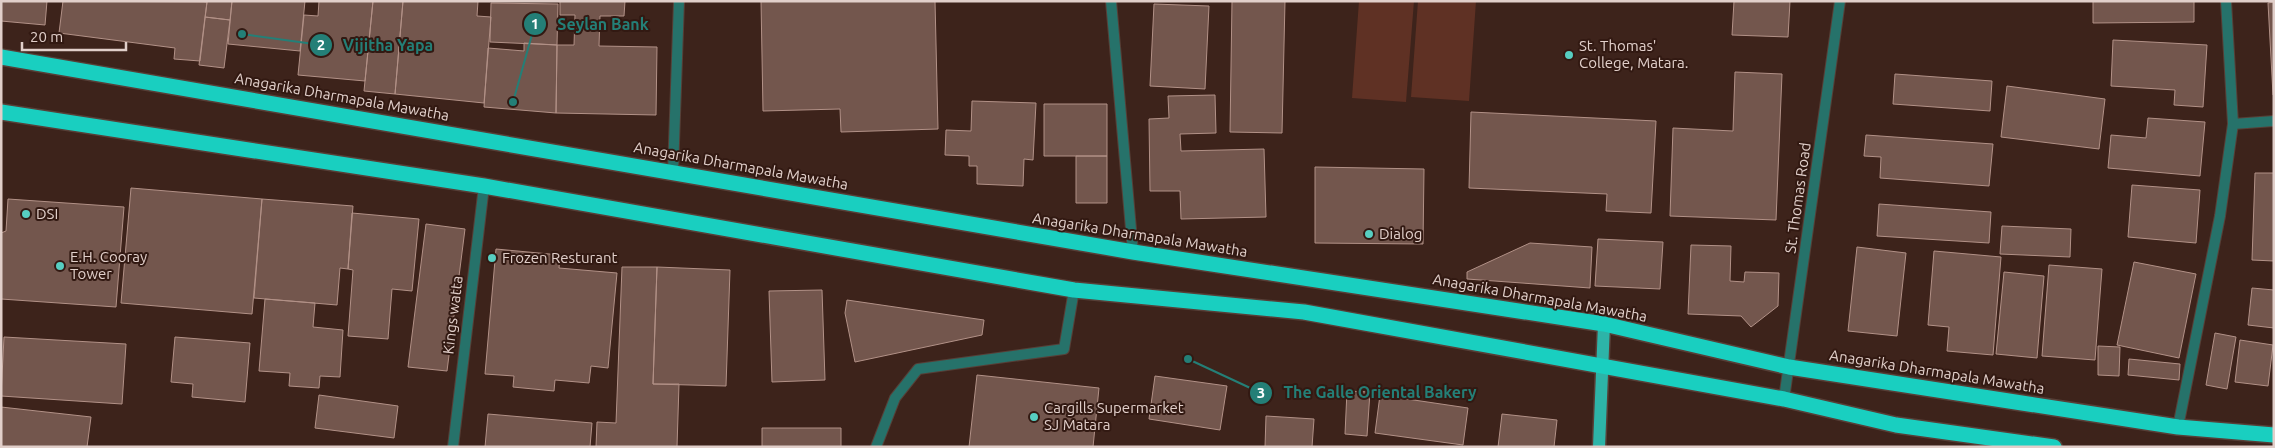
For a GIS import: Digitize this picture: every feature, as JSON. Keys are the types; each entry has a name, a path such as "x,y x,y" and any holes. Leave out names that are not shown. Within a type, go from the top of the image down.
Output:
{"highway":[{"name":"Anagarika Dharmapala Mawatha","path":"1,57 1133,252 1604,324 1789,367 2178,427 2274,435"},
{"path":"1,112 484,186 1074,290 1304,312 1602,368 1784,399 1896,425 2054,447"}],"main road":[{"path":"1599,447 1604,324"}],"street":[{"path":"673,172 679,1"},
{"path":"1111,1 1133,252"},
{"name":"St. Thomas Road","path":"1784,399 1840,1"},
{"path":"2178,427 2220,216 2233,124 2226,1"},
{"path":"2233,124 2274,121"},
{"name":"Kings watta","path":"453,447 484,186"},
{"path":"876,447 895,398 918,369 1064,349 1074,290"}],"shaded area":[{"path":"1359,1 1414,1 1406,102 1352,98"},
{"path":"1418,1 1476,1 1469,101 1411,97"}],"building":[{"path":"1,1 47,1 45,25 1,21"},
{"path":"63,1 207,2 200,61 174,59 175,48 59,33"},
{"path":"200,1 232,1 230,20 205,17 207,2"},
{"path":"232,1 305,1 300,51 228,44"},
{"path":"319,1 373,1 365,81 298,75 304,15 318,16"},
{"path":"373,1 403,1 395,94 364,91"},
{"path":"403,1 478,1 477,16 491,17 484,103 395,94"},
{"path":"560,1 625,1 624,16 600,16 599,46 657,47 656,115 556,113 557,45 574,45 575,15 560,15"},
{"path":"761,1 935,1 938,129 841,132 840,109 763,111"},
{"path":"1232,1 1285,1 1282,133 1230,132"},
{"path":"1734,1 1790,1 1788,37 1732,35"},
{"path":"2093,1 2194,1 2194,22 2093,23"},
{"path":"2274,2 2274,95 2273,95 2268,3"},
{"path":"491,3 558,4 557,45 490,42"},
{"path":"1154,4 1209,6 1205,89 1150,86"},
{"path":"205,17 230,20 224,68 199,65"},
{"path":"2113,40 2207,45 2203,107 2174,105 2175,90 2111,86"},
{"path":"524,43 557,45 556,113 484,107 488,48 524,51"},
{"path":"1735,72 1782,74 1776,220 1670,216 1673,128 1733,131"},
{"path":"1895,74 1992,81 1990,111 1893,104"},
{"path":"2007,86 2105,99 2099,149 2001,137"},
{"path":"1215,95 1216,133 1180,134 1181,151 1264,149 1266,217 1181,219 1180,191 1150,191 1149,119 1169,118 1168,96"},
{"path":"972,101 1036,103 1033,160 1024,159 1023,186 977,184 977,166 969,166 969,156 945,155 946,130 971,131"},
{"path":"1044,104 1107,104 1107,156 1044,156"},
{"path":"1471,112 1656,121 1651,213 1606,211 1607,194 1469,188"},
{"path":"2148,118 2205,122 2200,176 2108,168 2111,135 2146,138"},
{"path":"1866,135 1993,144 1989,186 1880,178 1881,157 1864,156"},
{"path":"1076,156 1107,156 1107,203 1076,203"},
{"path":"1315,167 1424,169 1423,244 1315,243"},
{"path":"2255,173 2274,173 2274,261 2252,260"},
{"path":"2132,185 2200,190 2196,243 2128,237"},
{"path":"131,188 262,199 252,314 121,303"},
{"name":"E.H. Cooray Tower","path":"8,199 124,207 116,307 1,299 1,233 6,231"},
{"path":"262,199 353,206 348,269 340,268 337,305 254,298"},
{"path":"1879,204 1991,212 1989,243 1877,236"},
{"path":"352,213 419,219 412,291 392,289 388,339 348,336 353,270 348,269"},
{"path":"426,224 465,229 447,371 408,367"},
{"path":"2002,226 2071,229 2070,257 2000,254"},
{"path":"1598,239 1663,242 1660,289 1595,286"},
{"path":"1530,243 1592,247 1590,288 1467,279 1467,272"},
{"path":"1691,245 1731,246 1730,281 1744,282 1745,272 1779,273 1778,306 1751,327 1741,316 1688,314"},
{"path":"1857,247 1906,253 1897,336 1848,331"},
{"path":"496,249 560,255 559,268 617,273 608,368 591,366 589,383 555,380 554,391 513,387 514,376 485,374"},
{"path":"1934,251 2001,257 1993,355 1947,351 1949,327 1928,325"},
{"path":"2134,262 2196,274 2179,358 2117,345"},
{"path":"2049,265 2102,269 2095,360 2042,356"},
{"path":"622,267 657,267 653,384 679,384 677,447 596,447 597,422 616,423"},
{"path":"657,267 730,270 726,386 653,384"},
{"path":"2004,272 2044,276 2037,358 1996,354"},
{"path":"2252,288 2274,290 2274,328 2248,325"},
{"path":"822,290 825,380 772,382 769,291"},
{"path":"265,299 315,303 313,327 343,330 340,377 320,376 319,388 289,386 290,373 259,371"},
{"path":"847,300 984,320 982,335 855,362 845,313"},
{"path":"2215,333 2236,337 2227,389 2206,385"},
{"path":"4,337 126,344 122,404 1,396"},
{"path":"175,337 250,343 245,402 192,397 193,384 171,382"},
{"path":"2240,340 2273,345 2268,386 2235,382"},
{"path":"2098,346 2120,347 2119,376 2098,375"},
{"path":"2129,359 2180,364 2179,380 2128,375"},
{"name":"Cargills Supermarket SJ Matara","path":"977,375 1099,388 1093,447 969,447"},
{"path":"1155,376 1227,386 1220,430 1149,419"},
{"path":"1347,391 1370,392 1367,436 1345,434"},
{"path":"319,395 398,406 394,438 315,428"},
{"path":"1380,395 1468,408 1463,445 1375,433"},
{"path":"1,407 91,417 87,447 1,447"},
{"path":"488,414 592,423 590,447 485,447"},
{"path":"1502,414 1557,420 1554,447 1498,447"},
{"path":"1266,416 1314,419 1312,447 1265,447"},
{"path":"762,428 841,428 841,447 762,447"}],"place":[{"name":"Vijitha Yapa","path":"242,34"},
{"name":"St. Thomas' College, Matara.","path":"1569,55"},
{"name":"Seylan Bank","path":"513,102"},
{"name":"DSI","path":"26,214"},
{"name":"Dialog","path":"1369,234"},
{"name":"Frozen Resturant","path":"492,258"},
{"name":"E.H. Cooray Tower","path":"60,266"},
{"name":"The Galle Oriental Bakery","path":"1188,359"},
{"name":"Cargills Supermarket SJ Matara","path":"1034,417"}]}
